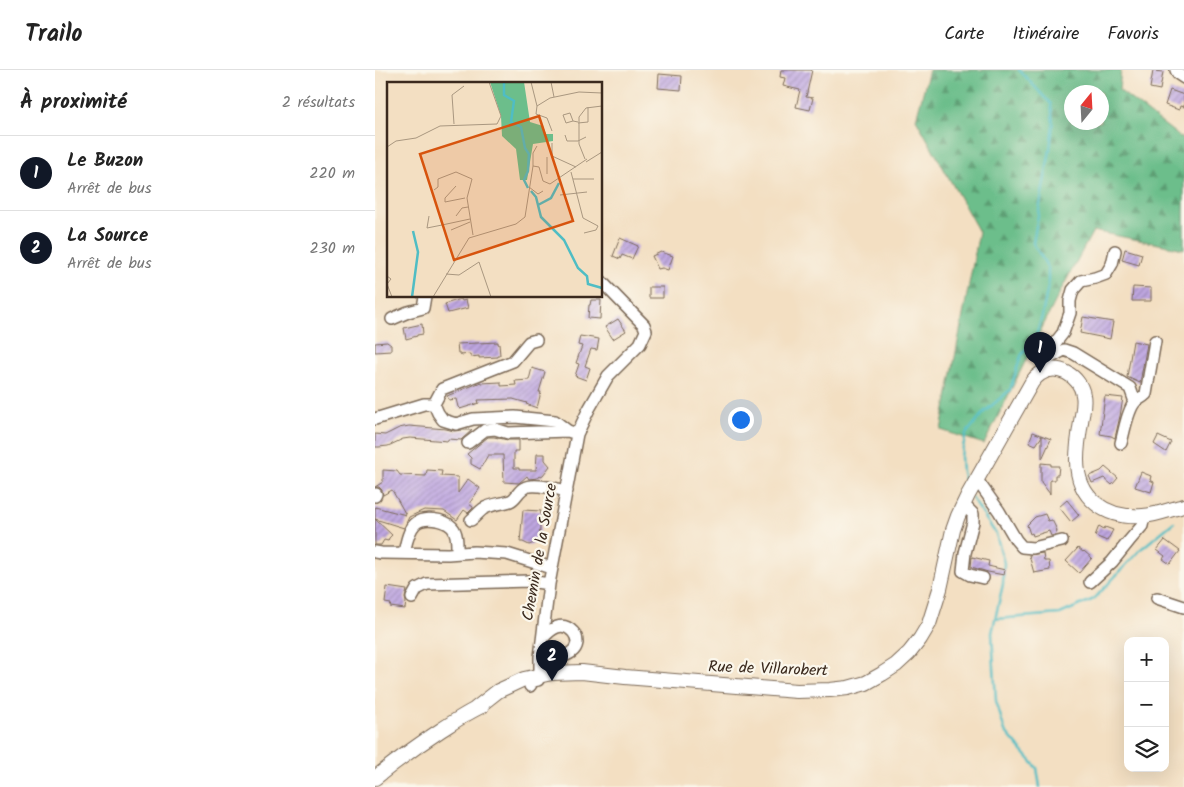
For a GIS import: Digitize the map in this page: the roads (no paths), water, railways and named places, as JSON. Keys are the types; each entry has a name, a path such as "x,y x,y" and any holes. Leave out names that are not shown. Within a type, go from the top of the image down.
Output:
{"main road":[{"name":"Rue de Villarobert","path":"375,778 430,737 475,709 498,691 524,679 540,675 582,672 797,690 830,690 866,683 882,674 902,659 920,639 929,624 940,589 953,530 970,491 1032,382 1047,365"},
{"path":"1047,365 1074,376 1081,387 1083,410 1077,459 1080,477 1087,494 1093,502 1108,511 1131,516 1145,516 1184,506"},
{"name":"Rue de Villarobert","path":"475,709 530,686 564,679 625,677"}],"street":[{"path":"1176,70 1184,78"},
{"path":"1047,365 1052,347 1063,333 1070,313 1070,301 1073,290 1081,281 1106,274 1112,264 1115,251"},
{"name":"Chemin de la Source","path":"540,675 549,584 567,491 573,433 608,376 640,344 646,331 645,324 603,282"},
{"path":"392,319 423,308 425,298"},
{"path":"536,340 529,342 513,361 442,389 434,404 443,420 456,424 473,419 515,417 555,421 573,433"},
{"path":"1121,443 1129,412 1135,402 1145,394 1155,341"},
{"path":"1047,365 1063,350 1073,353 1129,388 1135,402"},
{"path":"375,418 424,404 434,404"},
{"path":"468,443 485,430 495,429 508,433 573,433"},
{"path":"471,520 483,509 511,501 527,486 567,491"},
{"path":"970,491 999,511 1022,547 1033,548 1062,541"},
{"path":"970,491 973,522 965,553 963,572 983,578"},
{"path":"1090,582 1112,562 1142,526 1145,516"},
{"path":"404,553 407,538 416,523 428,519 441,520 452,527 457,538 457,553"},
{"path":"375,552 507,554 552,568"},
{"path":"412,598 417,589 427,584 529,581 549,584"},
{"path":"1157,598 1184,606"},
{"path":"530,686 533,681 538,680 550,662 566,656 576,646 577,641 573,632 563,626 557,626 550,630 543,638"}],"waterway":[{"path":"966,486 962,472 961,456 966,434 983,413 1010,390 1021,356 1036,336 1048,286 1048,268 1033,243 1050,150 1053,123 1051,104 1019,70"},
{"path":"972,498 996,534 1004,563 1003,584 992,633 996,701 1005,731 1037,768 1040,787"},
{"path":"995,619 1060,614 1094,599 1141,549 1174,522"}],"place":[{"name":"Le Buzon","path":"1040,373"},
{"name":"La Source","path":"552,681"}]}
